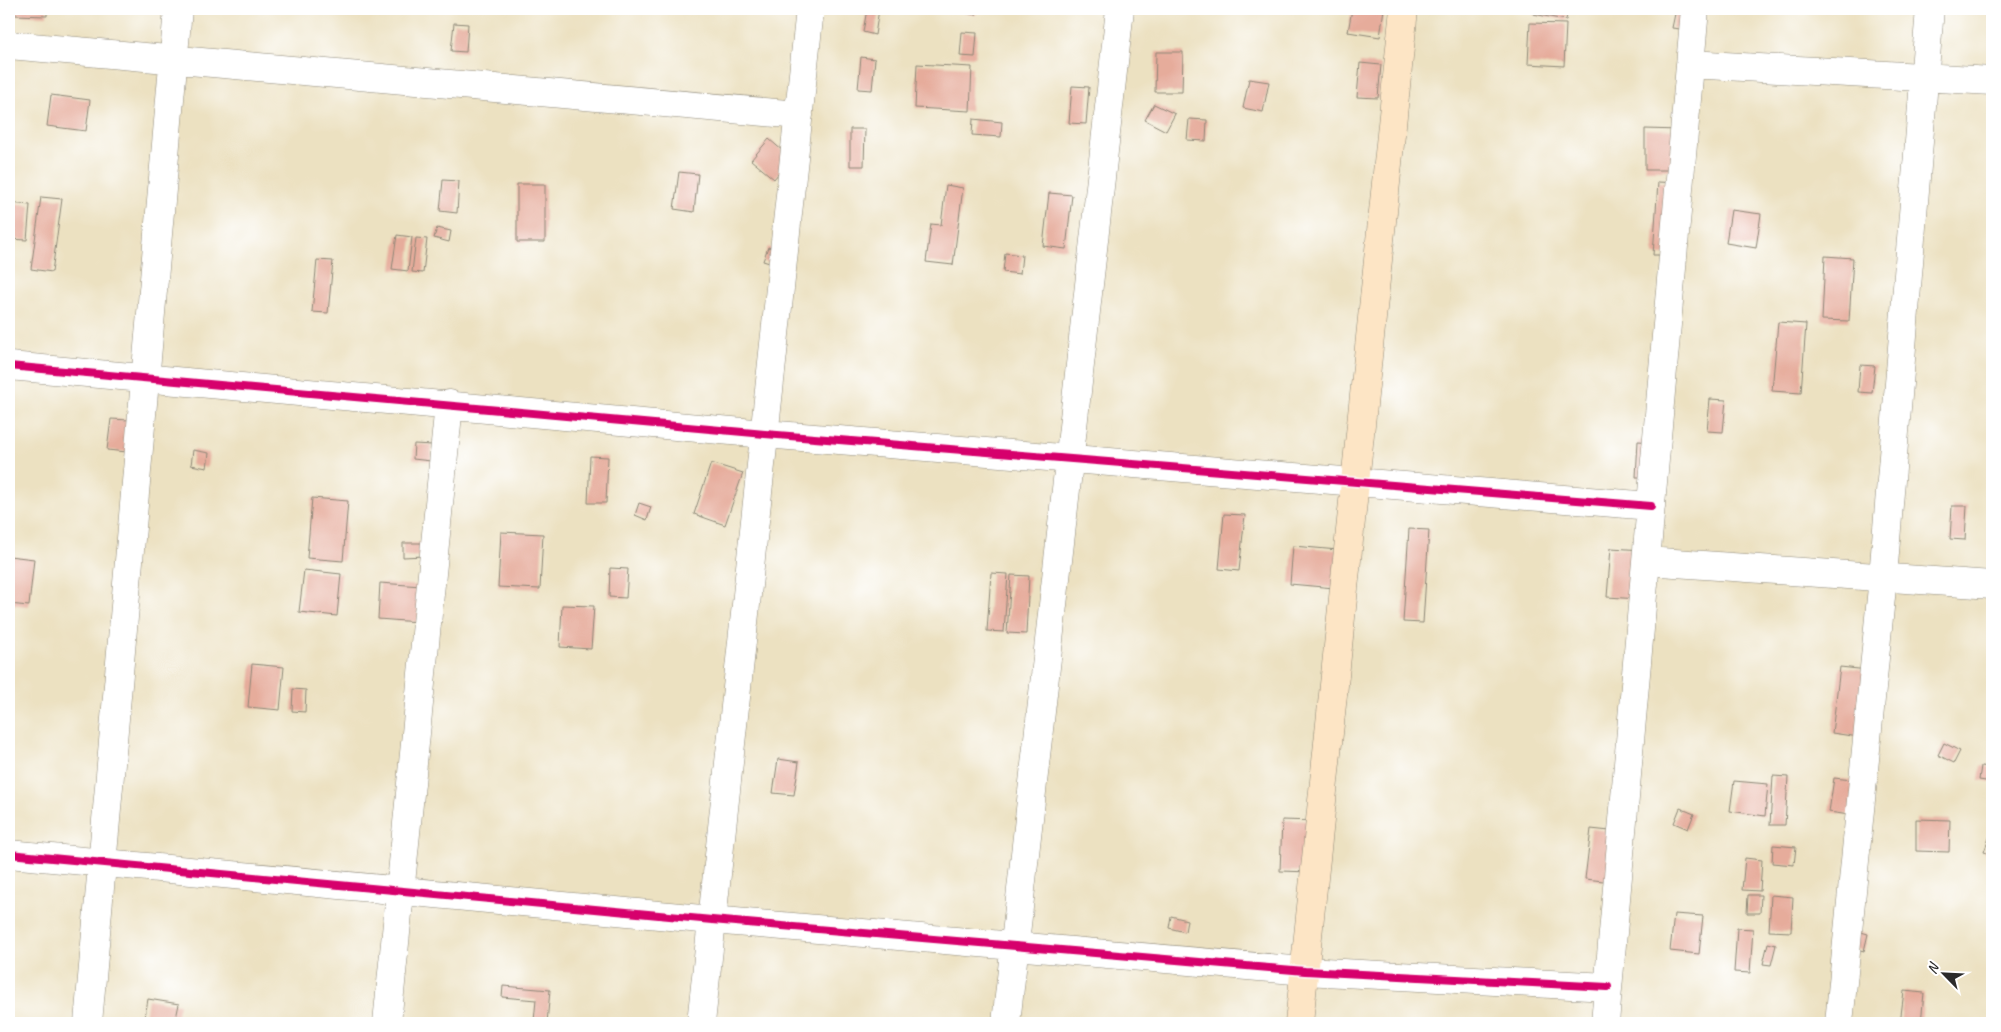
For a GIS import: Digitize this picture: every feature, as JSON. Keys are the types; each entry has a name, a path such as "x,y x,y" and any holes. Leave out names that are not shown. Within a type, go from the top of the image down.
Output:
{"street":[{"path":"88,1023 178,9"},
{"path":"701,1023 810,9"},
{"path":"1006,1023 1120,9"},
{"path":"1299,1023 1404,9"},
{"path":"1605,1023 1695,9"},
{"path":"1839,1023 1883,577 1930,9"},
{"path":"9,45 799,115"},
{"path":"1690,64 1992,81"},
{"path":"9,366 449,404 765,434 1651,506"},
{"path":"387,1023 449,404"},
{"path":"1646,561 1992,585"},
{"path":"9,854 401,889 712,920 1305,971 1608,987"}],"building":[{"path":"15,9 47,9 47,16 15,15"},
{"path":"867,9 879,9 875,35 863,32"},
{"path":"945,9 977,9 976,15"},
{"path":"1352,9 1384,9 1380,37 1348,32"},
{"path":"1534,9 1568,9 1566,20 1533,14"},
{"path":"1676,9 1692,9 1688,30 1672,28"},
{"path":"454,23 468,24 466,52 451,51"},
{"path":"1530,23 1566,24 1564,66 1528,64"},
{"path":"962,32 977,33 975,57 960,56"},
{"path":"1156,52 1183,52 1182,92 1155,92"},
{"path":"861,57 875,59 872,90 858,89"},
{"path":"1360,63 1381,65 1378,98 1357,97"},
{"path":"917,64 972,67 970,111 915,108"},
{"path":"1249,79 1269,82 1263,112 1243,108"},
{"path":"1072,86 1089,87 1086,124 1069,123"},
{"path":"51,95 90,100 86,131 47,126"},
{"path":"1154,104 1175,114 1166,131 1145,120"},
{"path":"973,119 1002,122 1001,137 972,135"},
{"path":"1189,119 1207,120 1206,141 1187,140"},
{"path":"850,129 865,129 864,166 850,166"},
{"path":"1645,129 1680,130 1680,170 1645,170"},
{"path":"769,139 791,158 774,179 751,160"},
{"path":"679,172 698,174 694,212 674,209"},
{"path":"443,180 459,181 457,213 440,211"},
{"path":"1658,182 1676,183 1671,255 1653,255"},
{"path":"517,184 545,184 545,242 517,242"},
{"path":"946,185 963,188 953,265 926,262 931,224 941,225"},
{"path":"1049,193 1072,195 1066,249 1043,246"},
{"path":"41,197 62,199 52,272 31,269"},
{"path":"9,203 30,205 27,240 9,239"},
{"path":"1731,210 1761,214 1756,248 1726,243"},
{"path":"437,228 451,231 449,242 434,238"},
{"path":"397,235 412,237 408,271 392,269"},
{"path":"416,238 427,239 423,273 412,272"},
{"path":"768,247 782,252 776,265 763,261"},
{"path":"1005,253 1022,255 1020,274 1003,272"},
{"path":"1825,256 1853,258 1849,321 1822,320"},
{"path":"317,260 333,261 328,313 312,312"},
{"path":"1778,322 1806,324 1801,393 1772,391"},
{"path":"1860,365 1875,366 1872,393 1858,392"},
{"path":"1710,399 1726,400 1723,432 1707,431"},
{"path":"111,419 129,420 127,452 107,450"},
{"path":"1638,441 1653,442 1652,477 1636,477"},
{"path":"414,444 432,445 431,461 413,459"},
{"path":"193,450 209,453 207,468 191,465"},
{"path":"590,456 608,457 606,503 588,503"},
{"path":"711,463 743,473 725,525 694,514"},
{"path":"312,498 348,501 343,561 307,558"},
{"path":"639,503 651,507 647,520 635,515"},
{"path":"1952,506 1967,506 1965,540 1950,539"},
{"path":"1224,514 1245,515 1239,571 1219,569"},
{"path":"1409,529 1429,530 1423,623 1403,622"},
{"path":"501,532 543,534 540,589 498,587"},
{"path":"403,543 424,543 424,556 403,557"},
{"path":"1293,546 1338,550 1334,588 1290,584"},
{"path":"1611,548 1643,550 1639,599 1607,597"},
{"path":"9,556 34,559 29,606 9,604"},
{"path":"610,568 628,569 626,598 609,597"},
{"path":"304,570 341,574 337,616 299,612"},
{"path":"991,573 1008,574 1004,632 987,631"},
{"path":"1011,575 1029,576 1026,634 1007,633"},
{"path":"380,583 421,586 418,622 378,619"},
{"path":"562,605 594,606 591,649 560,647"},
{"path":"252,664 284,667 280,710 248,707"},
{"path":"1840,667 1868,670 1859,737 1832,733"},
{"path":"293,689 306,690 305,712 292,711"},
{"path":"1944,743 1960,751 1954,763 1938,755"},
{"path":"778,759 799,762 794,795 773,793"},
{"path":"1981,766 1992,767 1992,782 1979,780"},
{"path":"1773,776 1788,777 1785,825 1770,825"},
{"path":"1834,778 1861,781 1856,816 1829,812"},
{"path":"1734,781 1768,784 1765,816 1730,811"},
{"path":"1680,808 1694,814 1688,829 1674,823"},
{"path":"1916,819 1950,820 1949,852 1916,851"},
{"path":"1282,820 1314,821 1312,872 1280,871"},
{"path":"1591,829 1619,832 1613,882 1585,879"},
{"path":"1992,830 1992,855 1984,852"},
{"path":"1773,845 1796,847 1794,865 1772,863"},
{"path":"1745,858 1762,860 1760,891 1742,890"},
{"path":"1748,895 1761,895 1760,913 1747,913"},
{"path":"1771,895 1793,897 1791,932 1769,931"},
{"path":"1674,914 1703,916 1699,954 1670,951"},
{"path":"1171,916 1187,920 1185,932 1169,928"},
{"path":"1737,928 1753,929 1750,973 1734,972"},
{"path":"1854,930 1868,934 1864,951 1849,947"},
{"path":"1768,943 1776,945 1771,965 1763,964"},
{"path":"503,986 550,990 547,1023 507,1023 507,1019 534,1021 536,1000 502,997"},
{"path":"1904,991 1924,993 1921,1023 1900,1023"},
{"path":"148,999 179,1004 175,1023 144,1023"}],"cycle path":[{"path":"9,366 765,434 1651,506"},
{"path":"9,854 712,920 1305,971 1608,987"}]}
